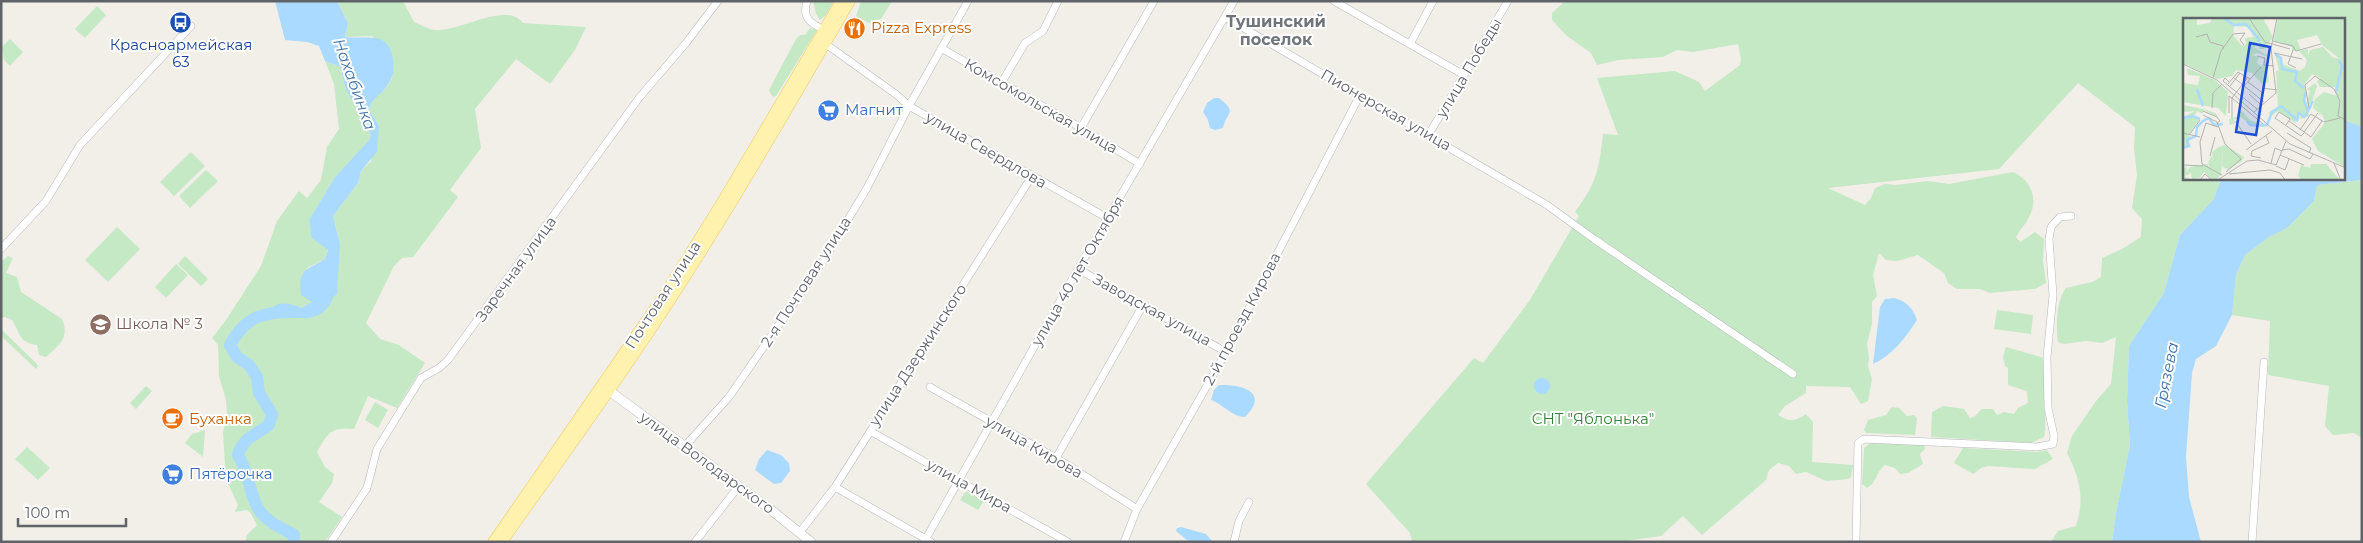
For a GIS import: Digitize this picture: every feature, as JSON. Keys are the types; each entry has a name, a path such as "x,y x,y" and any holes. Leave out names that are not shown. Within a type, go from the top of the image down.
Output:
{"main road":[{"path":"823,38 841,1"},
{"path":"823,38 850,1"},
{"name":"Почтовая улица","path":"502,542 720,220 823,38"},
{"name":"Почтовая улица","path":"493,542 606,388"}],"street":[{"name":"Заречная улица","path":"331,542 367,488 377,448 421,378 439,368 448,360 639,98 686,43 718,1"},
{"name":"улица Свердлова","path":"807,1 805,16 823,38 908,106 1109,219"},
{"name":"2-я Почтовая улица","path":"685,446 729,397 823,261 867,188 908,106 968,1"},
{"path":"1002,82 1025,43 1043,31 1058,1"},
{"path":"1081,128 1154,1"},
{"name":"улица 40 лет Октября","path":"927,541 1078,268 1109,219 1234,1"},
{"path":"1334,1 1464,75"},
{"path":"1410,44 1433,1"},
{"name":"улица Победы","path":"1429,134 1508,1"},
{"name":"Пионерская улица","path":"1225,17 1429,134 1547,205 1594,240 1794,374"},
{"path":"1,249 55,189 80,145 191,26"},
{"name":"Комсомольская улица","path":"941,48 1140,164"},
{"name":"2-й проезд Кирова","path":"1124,542 1138,509 1226,352 1360,95"},
{"name":"улица Дзержинского","path":"804,538 1032,176"},
{"path":"1856,542 1858,443 1864,439 2038,447 2053,444 2054,436 2048,408 2047,365 2053,295 2049,239 2051,227 2060,217 2071,216"},
{"name":"Заводская улица","path":"1078,268 1226,352"},
{"path":"1056,458 1143,305"},
{"path":"2252,542 2264,362"},
{"name":"улица Кирова","path":"930,387 1056,458 1138,509"},
{"name":"улица Володарского","path":"606,388 739,486 804,538"},
{"name":"улица Мира","path":"870,431 1068,542"},
{"path":"695,542 739,486"},
{"path":"835,487 927,541"},
{"path":"1234,542 1239,521 1249,502"}],"green space":[{"path":"337,1 403,1 414,22 434,30 447,29 495,16 506,15 515,17 523,23 586,27 575,50 550,84 516,59 475,109 481,148 450,190 458,197 413,257 402,258 394,266 366,323 380,339 399,345 425,363 397,408 368,396 354,429 335,430 327,436 317,452 325,467 334,474 332,483 319,502 342,517 325,542 245,542 247,535 257,525 250,512 246,510 235,512 238,505 226,479 223,433 227,416 226,400 219,376 218,345 212,338 261,266 277,221 299,191 307,198 321,180 327,147 339,129 334,84 325,61 341,67 348,94 367,121 370,139 335,177 309,220 313,238 328,249 325,259 307,268 312,302 301,308 314,316 340,244 333,216 358,183 361,171 371,161 379,126 369,110 370,106 386,88 393,74 387,55 372,36 345,37 348,23"},
{"path":"813,1 834,1 826,15 820,20 816,14"},
{"path":"861,1 892,1 881,19 874,20 871,24 856,16"},
{"name":"СНТ \"Яблонька\"","path":"1565,1 2362,1 2362,127 2346,121 2346,18 2183,18 2183,180 2221,180 2214,199 2180,235 2164,293 2129,346 2127,401 2130,445 2112,542 2051,542 2058,531 2076,526 2081,498 2080,489 2067,453 2072,436 2096,401 2111,384 2116,337 2102,343 2086,341 2064,344 2058,342 2057,321 2060,299 2066,288 2092,282 2101,277 2102,258 2122,249 2141,237 2142,219 2132,208 2137,175 2134,148 2135,127 2078,83 1999,169 1828,188 1865,205 1871,198 1875,188 1885,184 1896,185 1928,181 1949,184 2013,172 2029,185 2033,197 2032,210 2028,220 2016,237 2020,242 2035,232 2044,239 2043,261 2046,283 2035,289 1990,293 1980,289 1957,289 1948,283 1944,273 1918,255 1897,261 1886,260 1879,253 1873,275 1877,296 1872,302 1872,324 1867,344 1868,366 1872,379 1868,401 1861,404 1850,387 1806,386 1806,393 1785,406 1778,415 1792,420 1799,419 1806,414 1813,422 1812,462 1853,465 1851,477 1848,479 1826,481 1806,472 1796,474 1789,466 1778,463 1769,470 1766,480 1702,535 1683,516 1661,536 1618,542 1412,542 1410,533 1366,484 1474,358 1483,363 1530,300 1579,216 1575,212 1596,175 1603,134 1618,135 1597,78 1675,71 1699,82 1705,91 1740,65 1741,59 1738,44 1693,52 1677,50 1663,57 1618,60 1597,65 1591,53 1567,36 1552,20 1552,13"},
{"path":"97,6 106,15 85,38 75,29"},
{"path":"810,28 817,30 776,96 773,97 769,90 796,39 800,35 805,35"},
{"path":"10,39 23,52 10,66 4,60 2,47"},
{"path":"191,152 205,166 174,196 160,182"},
{"path":"206,170 218,181 190,208 179,196"},
{"path":"2362,180 2362,438 2354,433 2333,435 2325,426 2329,386 2268,375 2270,321 2232,315 2236,275 2245,255 2269,237 2287,228 2314,201 2317,185"},
{"path":"117,227 140,249 108,282 85,260"},
{"path":"8,256 13,258 6,273 17,277 21,292 62,319 65,331 62,341 46,357 39,355 37,345 26,342 21,337 12,320 5,317 1,318 1,262"},
{"path":"185,256 208,279 201,286 178,264"},
{"path":"176,264 188,275 166,298 155,287"},
{"path":"1997,310 2033,315 2031,334 1994,329"},
{"path":"1,329 36,363 38,366 36,369 1,336"},
{"path":"2006,347 2044,358 2044,437 2031,443 1931,437 1932,412 1943,406 1964,409 1970,418 1974,417 1982,409 1993,409 1997,415 2004,412 2014,414 2018,408 2028,403 2027,391 2008,385 2008,368 2005,366 2003,357"},
{"path":"146,386 152,391 136,409 130,403"},
{"path":"375,402 388,410 378,428 365,420"},
{"path":"1892,407 1899,408 1907,416 1914,415 1917,418 1915,435 1866,433 1864,430 1868,420 1886,415"},
{"path":"205,430 203,457 185,443 192,434"},
{"path":"1872,442 1924,445 1925,449 1920,454 1923,464 1908,473 1900,474 1895,468 1885,465 1873,483 1867,488 1862,484 1864,448"},
{"path":"27,447 50,468 38,480 15,459"},
{"path":"1963,448 2037,452 2047,450 2053,459 2035,469 1988,466 1981,468 1973,474 1954,463"},
{"path":"966,491 984,501 978,510 960,500"}],"water":[{"path":"275,1 337,1 348,23 345,37 369,37 382,40 391,50 393,60 391,79 385,89 374,99 369,110 379,126 377,152 361,171 358,183 333,216 340,244 337,294 323,312 308,318 290,316 273,307 287,304 301,308 312,302 301,295 302,275 305,271 325,259 328,250 312,238 309,220 335,177 370,139 370,132 367,121 348,94 341,67 325,61 319,46 307,42 285,40"},
{"path":"1214,98 1219,98 1230,110 1223,128 1215,130 1210,128 1203,112 1207,103"},
{"name":"Грязева","path":"2346,121 2362,127 2362,180 2317,185 2314,201 2287,228 2269,237 2245,255 2236,275 2232,315 2216,346 2196,359 2192,373 2186,457 2189,497 2201,542 2112,542 2130,445 2127,401 2129,346 2164,293 2180,235 2214,199 2221,180 2346,180"},
{"path":"1894,298 1908,306 1917,320 1893,351 1873,364 1880,307 1885,299"},
{"path":"1542,378 1548,380 1550,386 1548,392 1542,394 1536,392 1534,386 1536,380"},
{"path":"1219,385 1236,386 1250,391 1255,401 1245,417 1232,413 1211,400 1214,390"},
{"path":"767,450 781,455 789,463 790,471 781,483 774,484 755,470 759,459"},
{"path":"1181,527 1206,534 1213,542 1189,542 1176,531 1177,528"}],"waterway":[{"name":"Нахабинка","path":"294,542 294,535 270,521 259,510 245,469 238,455 246,441 269,425 272,414 259,393 257,377 249,365 237,357 230,345 242,327 257,317 265,314 296,312"}],"place":[{"name":"Красноармейская 63","path":"181,22"},
{"name":"Pizza Express","path":"855,28"},
{"name":"Магнит","path":"829,110"},
{"name":"Школа № 3","path":"100,324"},
{"name":"Буханка","path":"173,419"},
{"name":"Пятёрочка","path":"173,474"}],"district":[{"name":"Тушинский поселок","path":"1276,30"}]}
